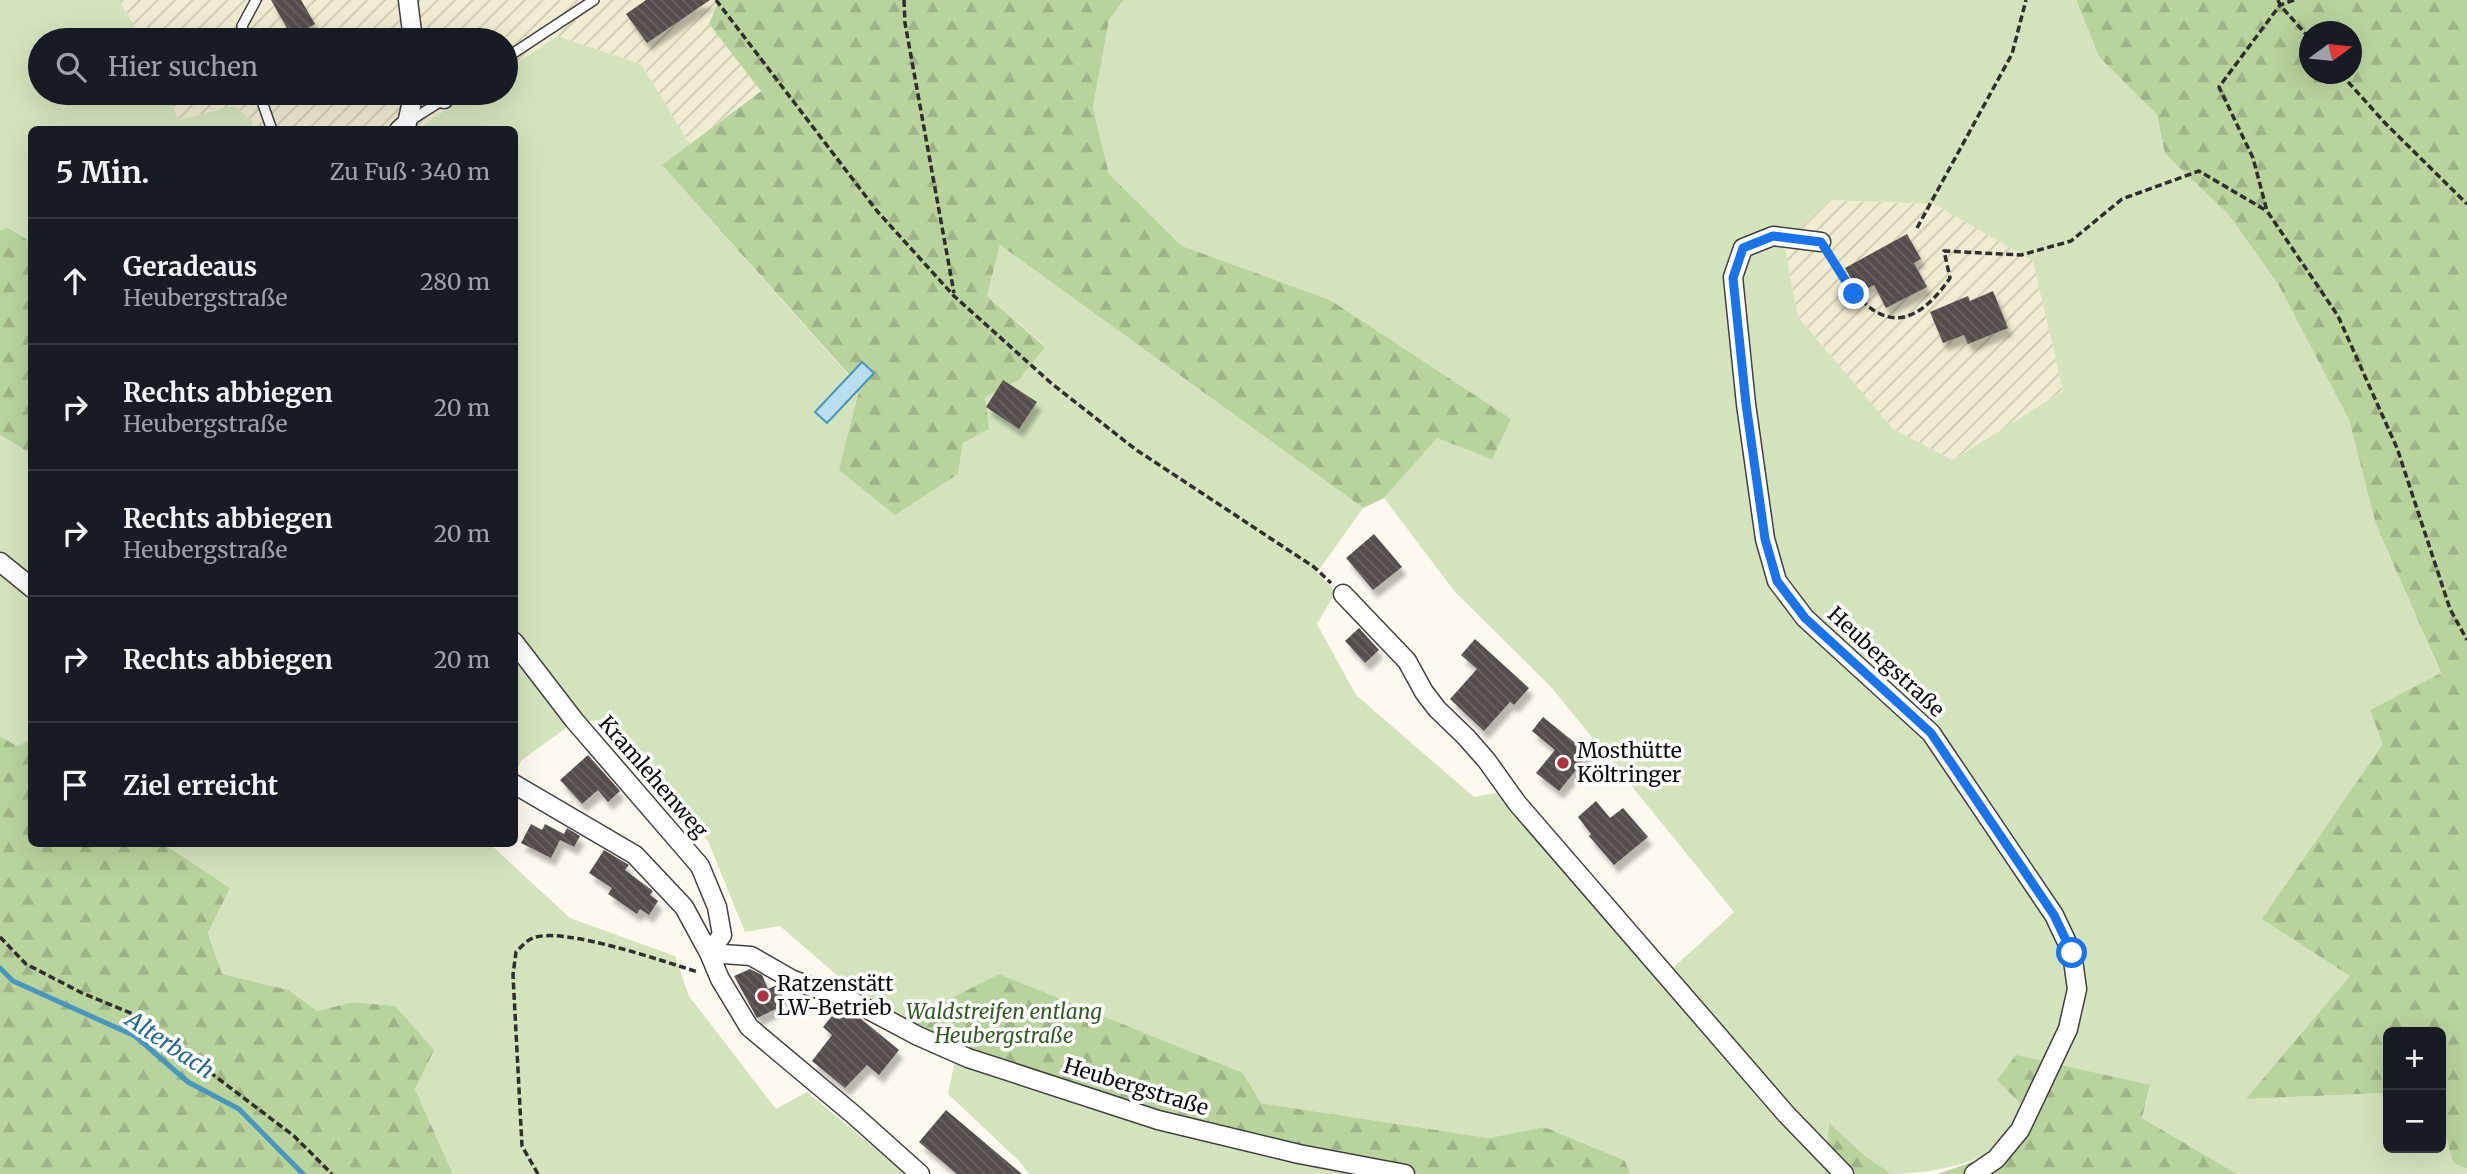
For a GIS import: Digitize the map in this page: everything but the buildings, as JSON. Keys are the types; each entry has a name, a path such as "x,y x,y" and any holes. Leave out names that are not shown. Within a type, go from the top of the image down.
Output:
{"street":[{"path":"408,0 412,28"},
{"path":"403,126 410,105"},
{"name":"Heubergstraße","path":"1821,242 1773,236 1743,248 1733,278 1746,404 1765,539 1777,581 1805,618 1931,733 2054,915 2072,953 2077,989 2068,1029 2020,1130 1996,1160 1974,1174"},
{"path":"0,562 28,585"},
{"path":"1343,594 1407,661 1437,709 1487,761 1552,845 1786,1114 1844,1174"},
{"name":"Kramlehenweg","path":"518,647 574,720 700,866 717,907 722,935 709,953"},
{"path":"518,786 635,855 684,907 720,979 749,1027 920,1174"},
{"name":"Heubergstraße","path":"709,953 751,956 793,980 852,1001 968,1058 1158,1120 1299,1154 1405,1174"}],"lane":[{"path":"243,28 256,0"},
{"path":"518,50 594,0"},
{"path":"263,105 271,126"},
{"path":"403,126 431,105"}],"path":[{"path":"716,0 877,211 954,296 1051,383 1135,449 1314,567 1343,594"},
{"path":"904,0 905,23 954,296"},
{"path":"1917,228 2012,54 2026,0"},
{"path":"2294,0 2279,3 2219,87 2253,158 2267,211 2338,316 2397,448 2450,609 2467,640"},
{"path":"2279,3 2299,26"},
{"path":"2350,84 2385,123 2467,204"},
{"path":"1821,242 1854,294 1882,316 1908,318 1936,299 1950,278 1944,251 2021,255 2071,241 2122,199 2199,171 2267,211"},
{"path":"538,1174 522,1146 513,975 516,951 531,938 552,935 616,947 720,979"},
{"path":"0,937 26,964 82,993 133,1014 294,1136 332,1174"}],"shaded area":[{"path":"119,0 719,0 709,24 761,90 690,144 641,64 557,36 518,62 518,28 136,28"},
{"path":"173,105 453,105 421,126 253,126 251,119 234,106 178,120"},
{"path":"1830,200 1934,204 2034,261 2063,391 1953,460 1893,429 1798,317 1783,244"}],"green space":[{"path":"0,0 119,0 136,28 28,28 28,105 173,105 178,120 234,106 251,119 253,126 28,126 28,240 8,227 0,231"},
{"path":"719,0 1124,0 1109,20 1093,108 1109,174 1182,246 1330,300 1511,419 1492,459 1437,438 1384,498 1363,508 1000,245 987,296 1045,347 1019,380 985,397 989,429 963,443 958,474 895,515 839,470 860,387 662,165 761,91 709,24"},
{"path":"1124,0 2076,0 2099,57 2157,115 2165,154 2228,214 2278,284 2349,420 2376,525 2441,674 2370,710 2384,744 2263,918 2351,976 2247,1099 2383,1093 2383,1153 2446,1153 2446,1137 2453,1163 2467,1169 2467,1174 2237,1174 2142,1118 2150,1086 2021,1104 2009,1135 1993,1151 1951,1167 1892,1174 1869,1160 1829,1124 1825,1174 1631,1174 1624,1160 1544,1127 1489,1138 1261,1103 1243,1073 906,1021 848,985 780,926 745,932 708,841 598,720 573,723 522,760 518,767 518,126 421,126 453,105 518,105 518,62 557,36 641,64 690,144 663,166 860,388 958,474 963,443 985,397 1019,380 1045,346 987,296 1000,245 1363,508 1317,573 1336,592 1317,624 1356,695 1474,797 1501,792 1662,978 1734,912 1551,687 1455,592 1384,498 1437,437 1330,300 1182,246 1109,174 1093,108 1109,20","holes":["1830,200 1934,204 2033,261 2063,391 1953,460 1893,429 1798,317 1784,244"]},
{"path":"2076,0 2467,0 2467,1169 2453,1163 2446,1137 2446,1027 2383,1027 2383,1093 2246,1099 2350,976 2262,919 2383,744 2370,710 2441,673 2376,525 2349,420 2278,284 2228,214 2165,154 2157,115 2099,57"},
{"path":"7,227 28,240 28,452 0,435 0,231"},
{"path":"0,435 28,452 28,740 17,746 0,736"},
{"path":"0,736 17,746 28,740 28,847 168,847 230,888 208,933 222,974 289,990 317,1011 353,1002 395,1006 434,1050 415,1089 453,1174 0,1174"},
{"path":"168,847 493,847 570,918 675,956 689,996 776,1109 807,1092 906,1174 453,1174 415,1089 395,1006 353,1002 317,1011 289,990 222,974 208,933 230,888"},
{"name":"Waldstreifen entlang Heubergstraße","path":"999,974 1243,1073 1261,1103 1489,1138 1544,1127 1624,1160 1631,1174 1419,1174 1048,1087 906,1021"},
{"path":"2016,1055 2150,1085 2142,1118 2237,1174 1937,1174 1981,1159 2005,1141 2021,1104 1997,1080"},
{"path":"956,1056 1419,1174 1029,1174 1019,1161 948,1094"},
{"path":"1829,1123 1865,1156 1891,1174 1825,1174"}],"water":[{"path":"862,362 874,373 827,423 815,412"}],"waterway":[{"name":"Alterbach","path":"0,968 13,981 135,1036 188,1082 239,1109 303,1174"}],"place":[{"name":"Mosthütte Költringer","path":"1563,763"},
{"name":"Ratzenstätt LW-Betrieb","path":"763,996"}],"route":[{"path":"1854,294 1821,242 1773,236 1743,248 1733,278 1746,404 1765,539 1777,581 1805,618 1931,733 2054,915 2072,953"}]}
